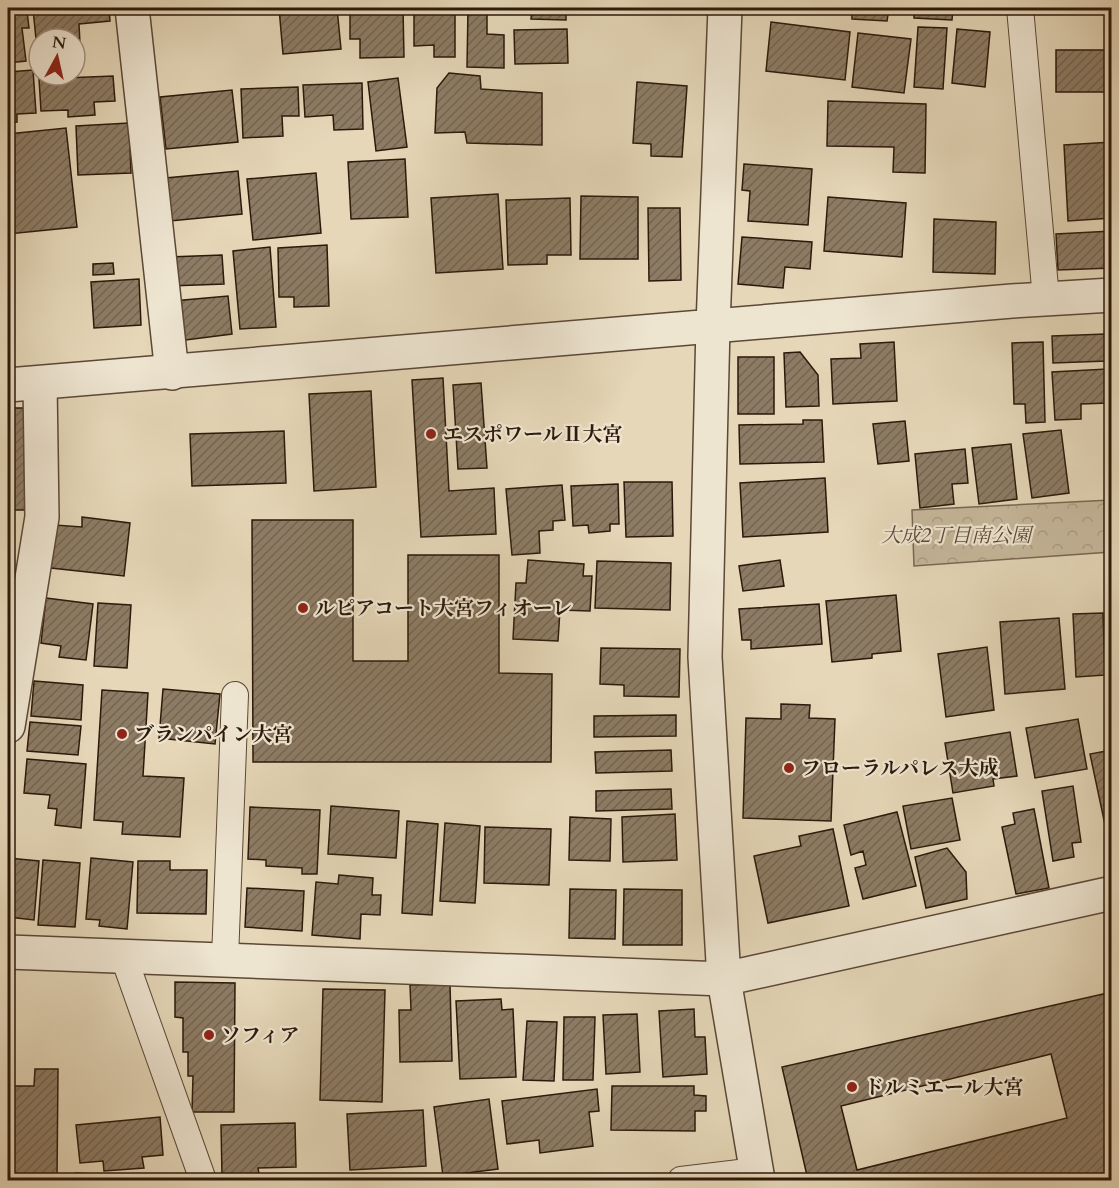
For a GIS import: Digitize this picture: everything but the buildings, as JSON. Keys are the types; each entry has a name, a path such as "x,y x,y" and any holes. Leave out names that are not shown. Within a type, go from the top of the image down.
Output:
{"street":[{"path":"132,8 172,373"},
{"path":"725,8 712,326 705,657 724,979 757,1176"},
{"path":"8,385 1001,302 1112,295"},
{"path":"8,726 42,517 40,383"},
{"path":"8,952 724,979 1112,893"}],"lane":[{"path":"1020,8 1047,299"},
{"path":"225,959 235,695"},
{"path":"123,955 203,1180"},
{"path":"681,1180 757,1176"}],"green space":[{"name":"大成2丁目南公園","path":"1111,500 1111,552 914,566 912,510"}],"place":[{"name":"エスポワールⅡ大宮","path":"431,434"},
{"name":"ルピアコート大宮フィオーレ","path":"303,608"},
{"name":"ブランパイン大宮","path":"122,734"},
{"name":"フローラルパレス大成","path":"789,768"},
{"name":"ソフィア","path":"209,1035"},
{"name":"ドルミエール大宮","path":"852,1087"}]}
